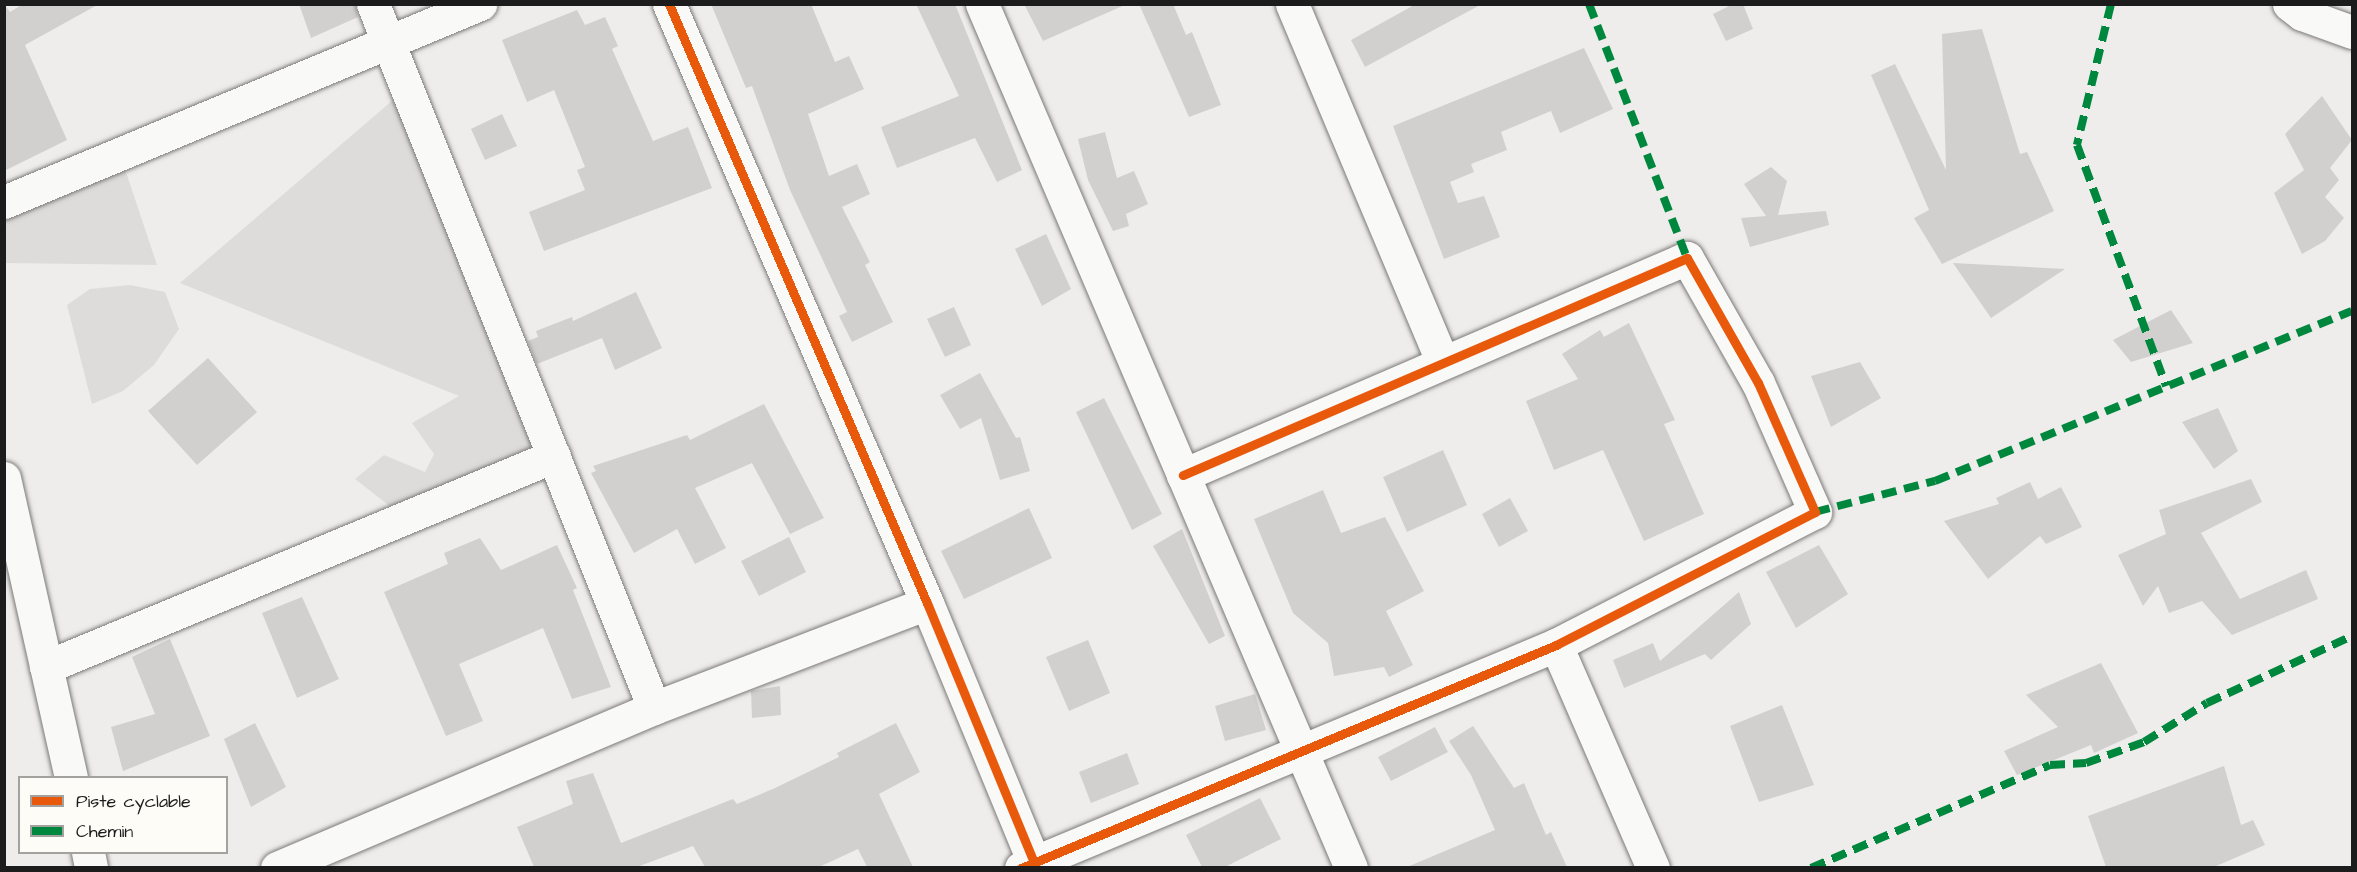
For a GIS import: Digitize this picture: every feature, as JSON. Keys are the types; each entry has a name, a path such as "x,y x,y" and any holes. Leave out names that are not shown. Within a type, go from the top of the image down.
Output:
{"street":[{"path":"374,4 654,708"},
{"path":"4,202 480,4"},
{"path":"669,4 927,603 1030,866 1556,645 1815,512 1758,383 1687,258 1442,361 1183,475"},
{"path":"982,4 1351,867"},
{"path":"1292,4 1442,361"},
{"path":"2289,4 2302,14 2352,32"},
{"path":"46,667 554,456"},
{"path":"4,478 71,776"},
{"path":"277,867 654,708 927,603"},
{"path":"1556,645 1653,867"}],"shaded area":[{"path":"408,87 554,456 405,518 355,479 384,455 425,472 434,454 412,423 459,396 180,283"},
{"path":"120,154 157,265 5,263 5,202"},
{"path":"130,285 165,292 179,329 154,365 123,391 92,404 67,305 90,289"}],"building":[{"path":"4,4 10,12 23,4 99,4 25,45 67,140 4,171"},
{"path":"299,4 355,4 358,17 311,38"},
{"path":"711,4 811,4 835,62 849,56 864,89 808,114 829,176 857,164 870,194 842,207 870,262 865,265 893,322 852,342 839,316 847,312 790,190 752,86 746,88"},
{"path":"916,4 955,4 1022,170 997,182 975,138 897,168 881,127 959,96"},
{"path":"1024,4 1127,4 1043,41"},
{"path":"1139,4 1173,4 1186,35 1192,32 1221,105 1189,117"},
{"path":"1416,4 1482,4 1365,67 1351,40"},
{"path":"1733,4 1743,4 1753,29 1726,41 1713,14"},
{"path":"577,10 585,25 605,17 618,46 612,49 653,141 688,127 712,188 544,251 529,212 585,190 577,170 585,167 554,90 527,102 502,40"},
{"path":"1982,29 2020,154 2027,152 2054,211 1942,264 1914,218 1929,210 1871,75 1895,64 1946,170 1942,34"},
{"path":"1584,48 1613,109 1560,133 1551,111 1501,132 1507,150 1471,164 1474,172 1450,182 1458,203 1484,196 1500,237 1444,259 1393,126"},
{"path":"2322,96 2352,140 2330,168 2339,180 2325,197 2344,218 2325,241 2302,254 2274,193 2304,170 2285,134"},
{"path":"502,114 517,146 485,160 471,129"},
{"path":"1105,132 1117,178 1134,171 1148,204 1126,214 1129,226 1113,231 1088,180 1078,139"},
{"path":"1771,167 1787,181 1778,215 1826,211 1829,225 1750,247 1741,218 1766,216 1744,184"},
{"path":"1046,234 1071,289 1042,306 1015,249"},
{"path":"1953,263 2065,269 1991,318"},
{"path":"636,292 662,348 615,370 602,338 537,364 528,341 538,337 536,331 572,317 573,321"},
{"path":"954,307 971,345 945,357 927,319"},
{"path":"2171,310 2193,343 2131,362 2113,340"},
{"path":"1629,323 1675,420 1664,424 1704,514 1644,541 1603,450 1554,470 1526,401 1578,379 1562,354 1600,330 1604,337"},
{"path":"208,358 257,412 197,465 148,411"},
{"path":"1860,362 1881,398 1831,427 1811,376"},
{"path":"980,373 1016,438 1020,437 1030,471 1000,480 981,418 960,429 940,395"},
{"path":"1104,398 1162,514 1132,530 1076,412"},
{"path":"764,404 824,518 790,534 752,463 695,488 726,548 695,564 677,529 634,553 591,473 596,471 593,466 687,435 690,440"},
{"path":"2218,408 2238,451 2214,469 2182,422"},
{"path":"1443,450 1467,505 1407,532 1383,477"},
{"path":"2251,479 2262,502 2201,533 2240,599 2306,570 2318,599 2232,635 2202,601 2169,613 2158,586 2143,606 2118,555 2166,534 2159,510"},
{"path":"2030,482 2038,499 2061,487 2082,527 2046,544 2040,536 1988,579 1944,521 1999,504 1996,498"},
{"path":"1323,490 1341,533 1385,517 1424,591 1386,611 1413,665 1389,677 1384,667 1334,676 1328,643 1293,613 1254,519"},
{"path":"1510,498 1528,531 1499,547 1482,514"},
{"path":"1029,508 1052,558 964,599 941,551"},
{"path":"1182,529 1225,636 1209,644 1153,546"},
{"path":"789,537 806,572 759,596 741,561"},
{"path":"480,538 501,570 557,545 577,588 573,590 611,687 572,699 543,628 459,664 483,721 446,736 384,592 448,564 444,553"},
{"path":"1819,545 1848,594 1796,628 1766,572"},
{"path":"1739,592 1751,624 1711,660 1705,654 1624,688 1613,660 1653,643 1660,661"},
{"path":"302,597 339,679 297,698 262,613"},
{"path":"170,639 210,736 123,771 111,727 155,714 132,657"},
{"path":"1088,640 1110,693 1069,711 1046,657"},
{"path":"2101,663 2138,733 2094,753 2091,745 2017,775 2004,751 2058,727 2026,695"},
{"path":"780,686 781,715 752,718 751,691"},
{"path":"1255,694 1266,730 1225,741 1215,706"},
{"path":"1782,705 1814,785 1759,802 1730,726"},
{"path":"255,723 286,787 251,807 224,739"},
{"path":"896,723 920,772 879,794 913,867 867,867 858,849 819,867 705,867 693,846 637,867 534,867 517,827 573,804 566,781 593,773 621,843 733,799 737,804 775,788 839,757 837,753"},
{"path":"1473,726 1514,788 1524,783 1546,835 1551,832 1567,867 1407,867 1495,830 1471,775 1449,741"},
{"path":"1435,727 1448,752 1391,781 1378,757"},
{"path":"1127,753 1139,784 1091,803 1079,772"},
{"path":"2224,766 2241,825 2253,820 2265,845 2214,867 2106,867 2088,816"},
{"path":"1260,798 1281,839 1225,867 1202,867 1186,835"}],"marked path":[{"path":"1589,4 1687,258"},
{"path":"2111,4 2077,145 2166,386"},
{"path":"1815,512 1935,481 2352,311"},
{"path":"1811,868 2050,765 2086,763 2144,742 2207,703 2352,636"}],"cycle path":[{"path":"669,4 927,603 1036,868"},
{"path":"1021,868 1556,645 1815,512 1758,383 1687,258 1183,475"}]}
